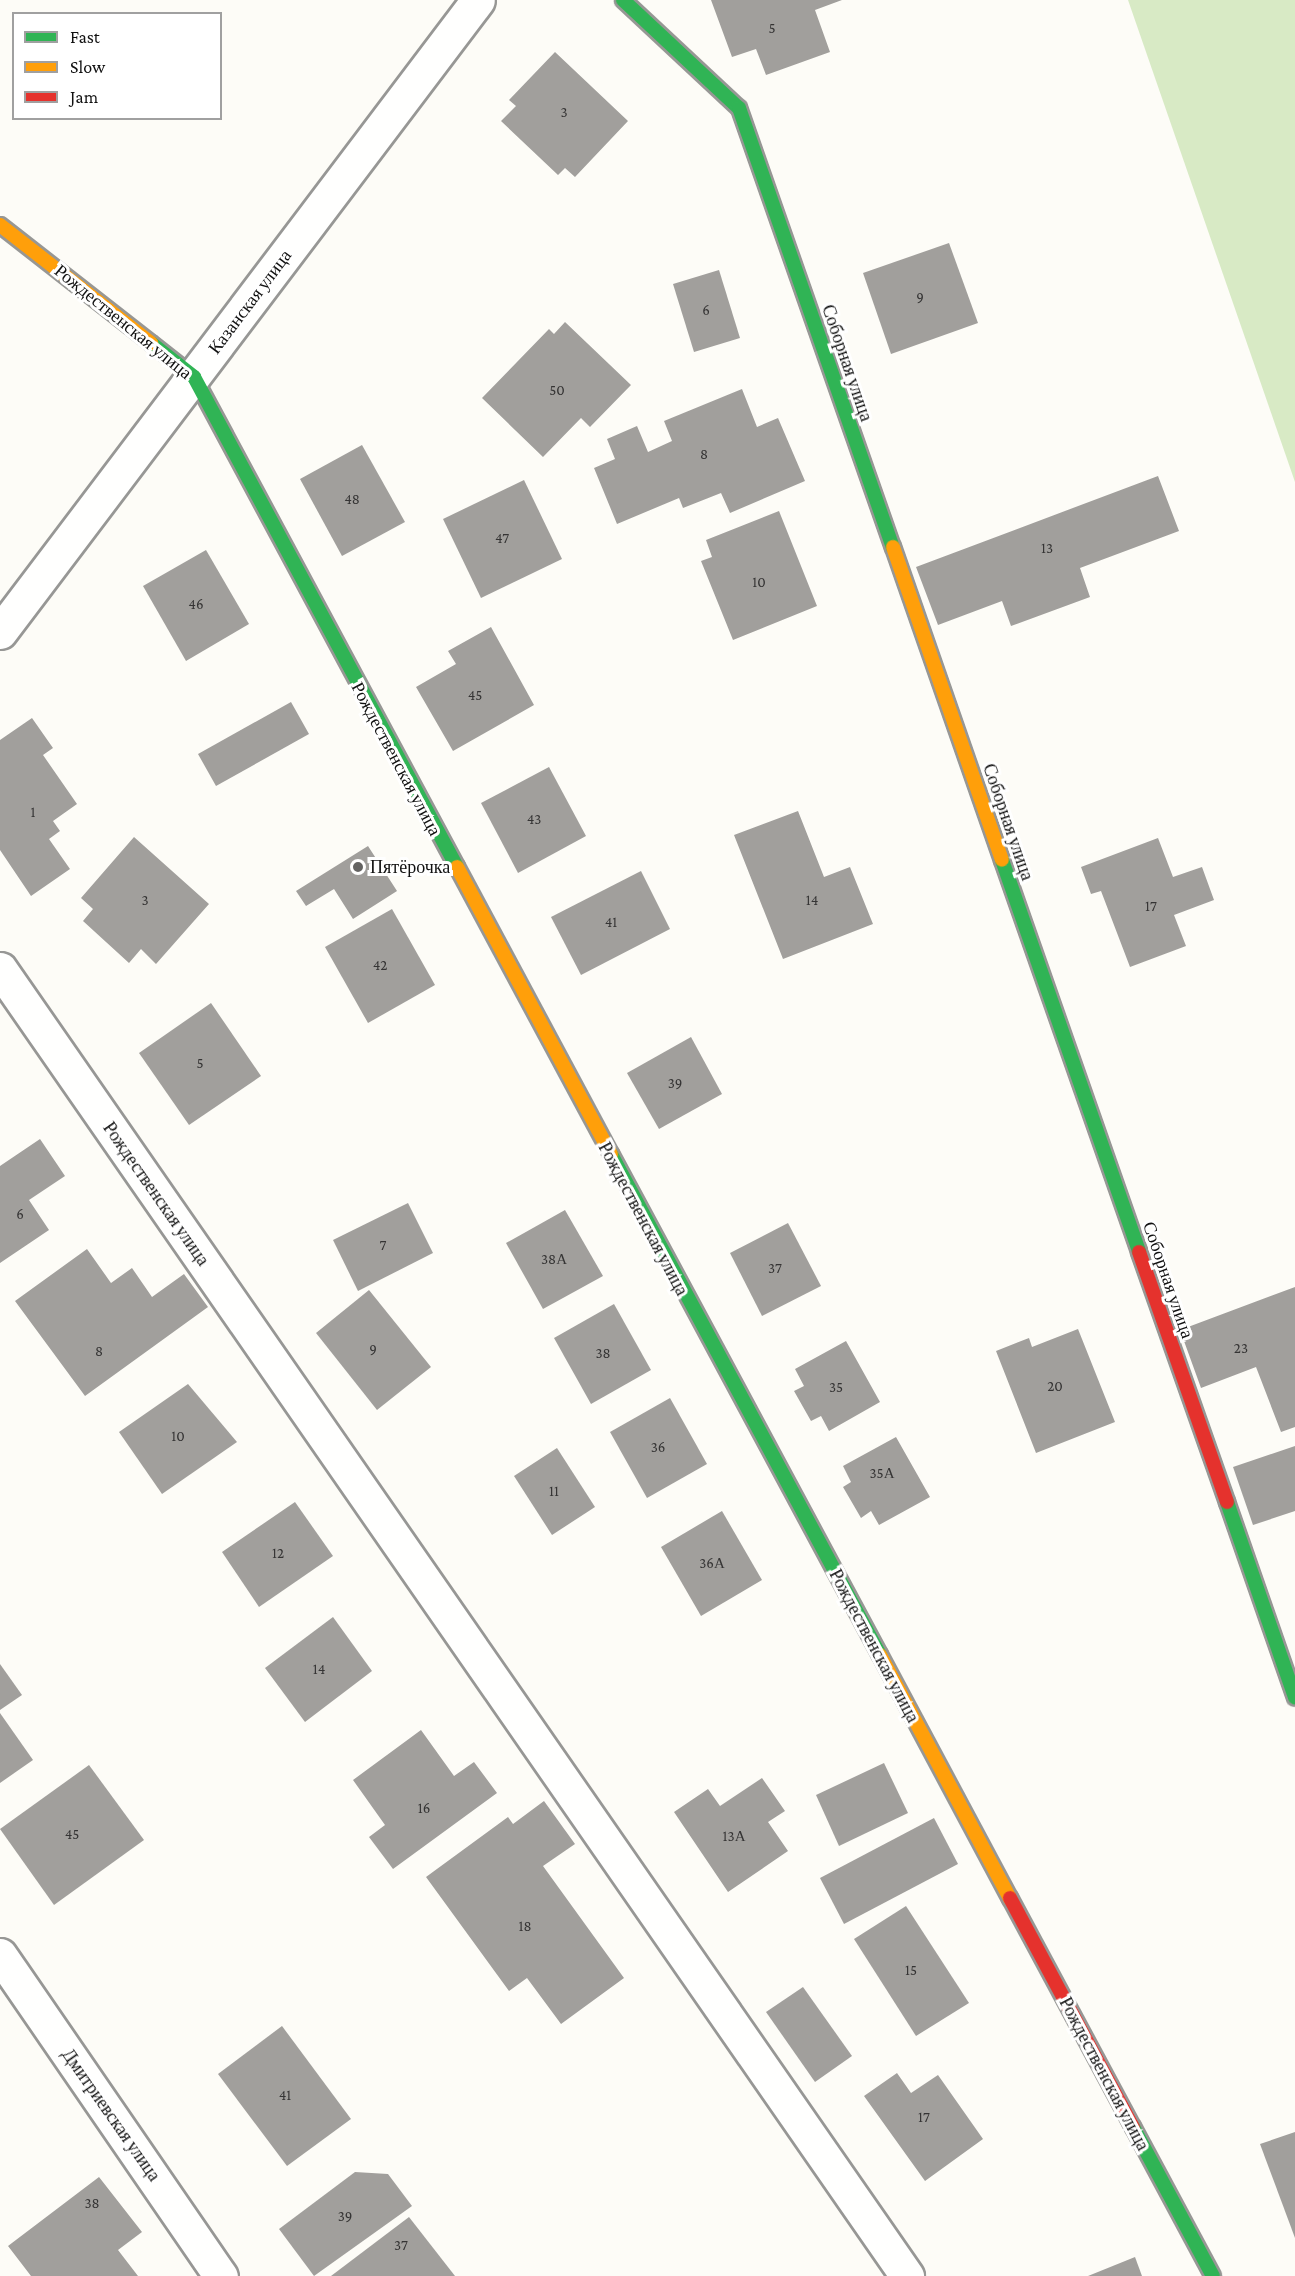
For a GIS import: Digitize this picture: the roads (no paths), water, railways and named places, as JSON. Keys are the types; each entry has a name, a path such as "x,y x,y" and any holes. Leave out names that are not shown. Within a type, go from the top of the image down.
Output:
{"street":[{"name":"Казанская улица","path":"0,632 478,0"},
{"name":"Соборная улица","path":"623,0 739,108 1295,1697"},
{"name":"Рождественская улица","path":"0,225 194,377 1213,2276"},
{"name":"Рождественская улица","path":"0,969 908,2276"},
{"name":"Дмитриевская улица","path":"0,1955 221,2276"}],"place":[{"name":"Пятёрочка","path":"358,867"}]}
